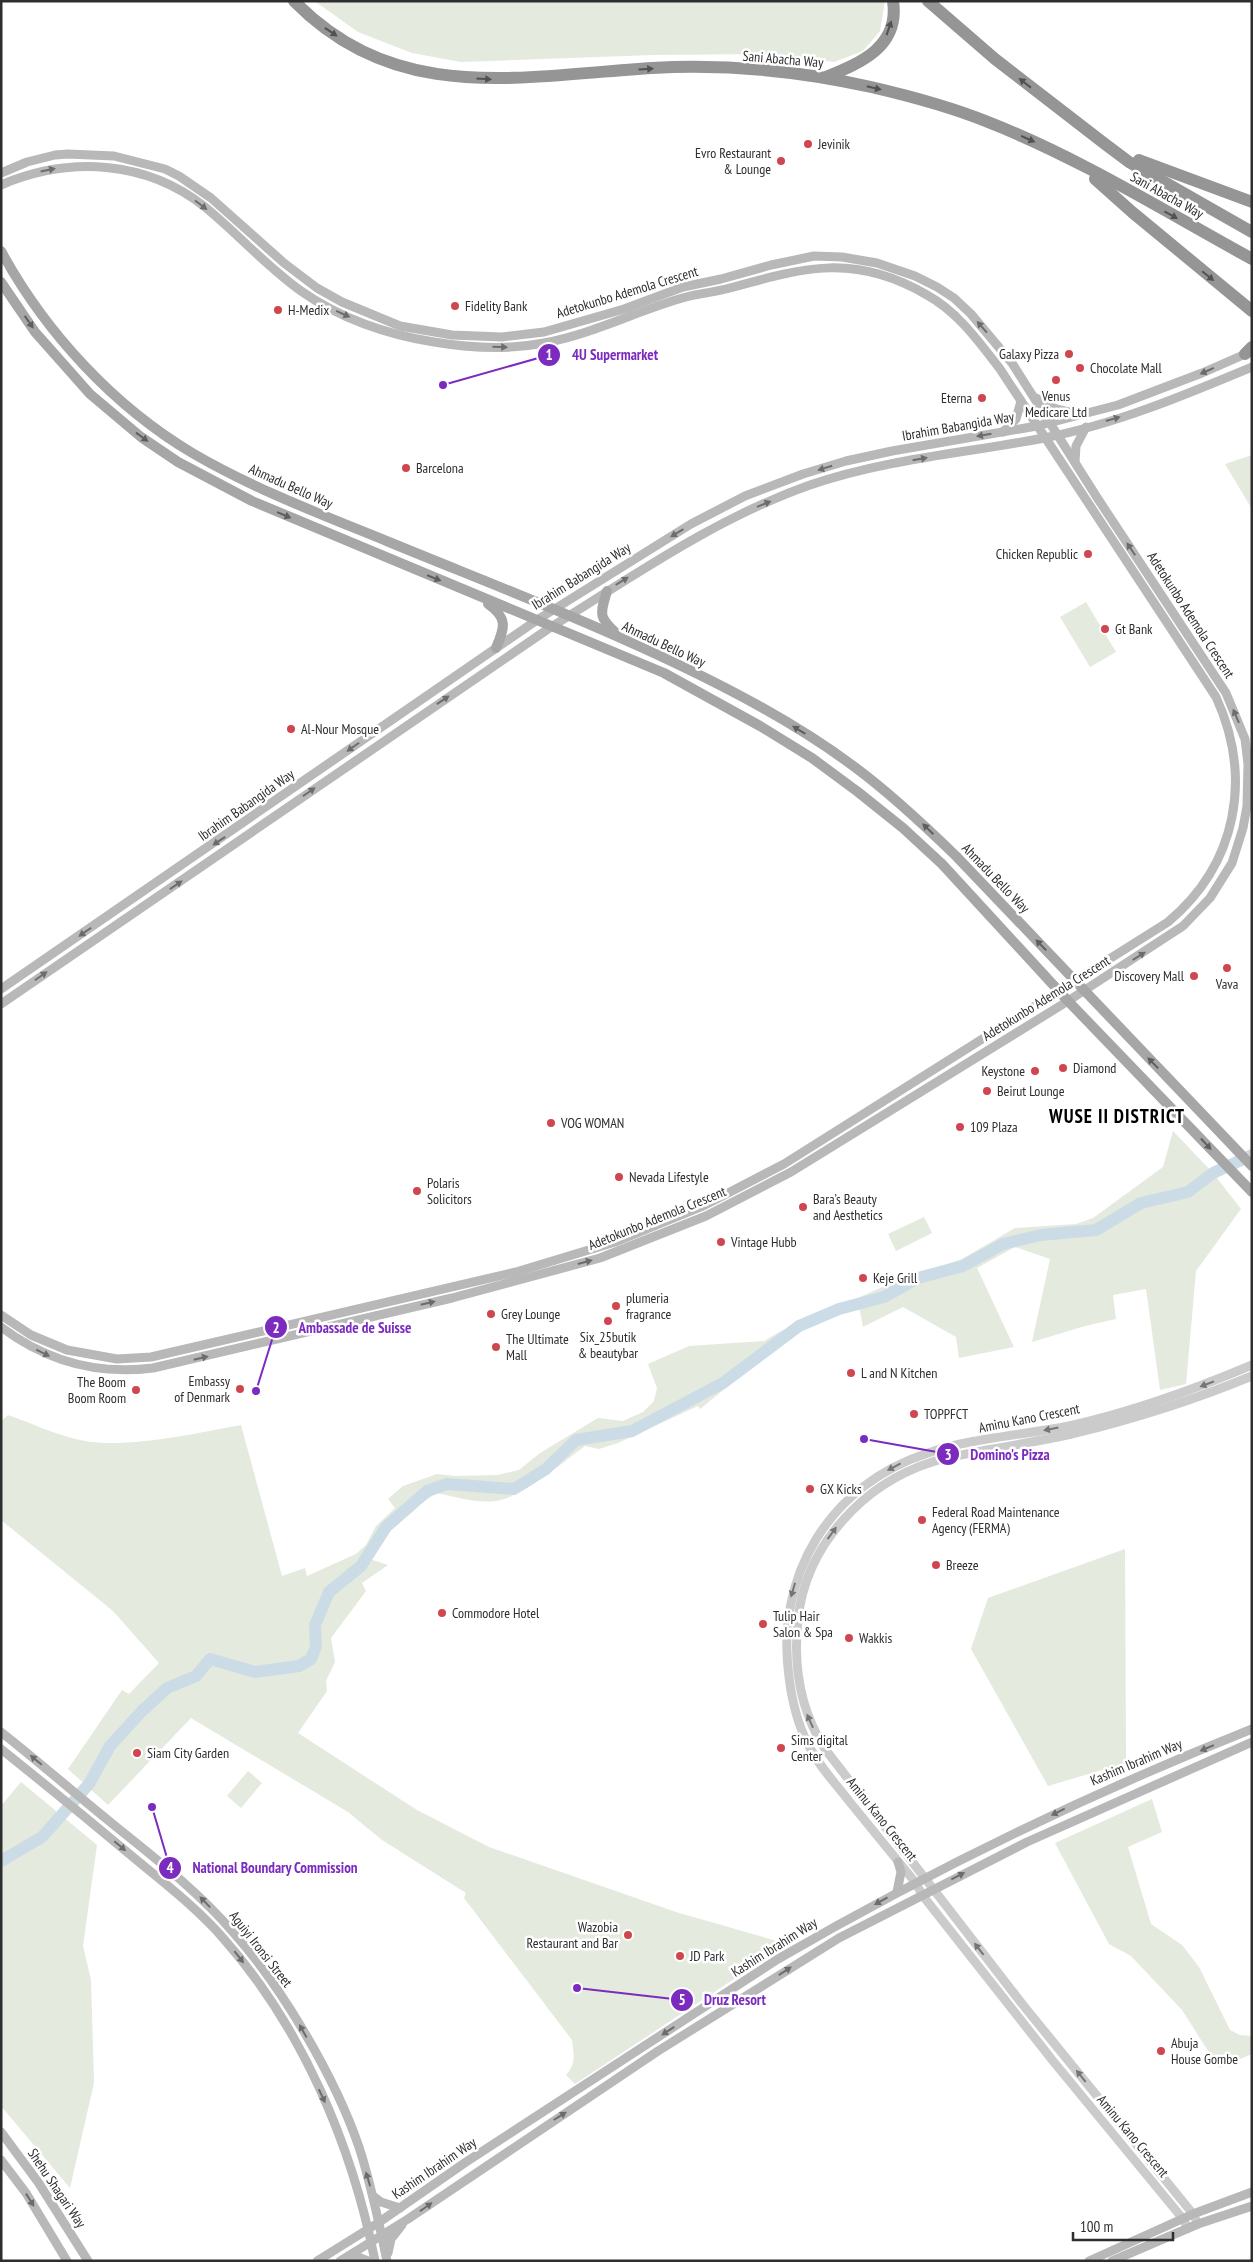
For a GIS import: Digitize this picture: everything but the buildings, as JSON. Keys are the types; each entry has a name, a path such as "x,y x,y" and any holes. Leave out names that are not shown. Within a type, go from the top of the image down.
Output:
{"highway":[{"name":"Sani Abacha Way","path":"294,1 311,19 357,49 402,67 448,76 489,79 533,78 652,68 711,67 826,77 926,101 987,121 1079,164 1252,259"},
{"path":"826,77 853,66 877,50 890,30 893,1"},
{"name":"Sani Abacha Way","path":"928,1 995,59 1129,162 1252,232"},
{"path":"1105,144 1160,169 1252,202"},
{"path":"1079,164 1132,212 1252,311"}],"main road":[{"name":"Adetokunbo Ademola Crescent","path":"1,172 55,154 114,156 165,169 179,176 211,198 284,263 317,288 342,302 400,326 452,335 502,337 552,330 624,309 683,287 814,256 842,257 876,263 915,276 954,298 971,314 1012,363 1075,463 1226,693 1245,739 1249,787 1243,828 1238,846 1224,879 1196,914 1169,936 791,1172 706,1216 600,1258 452,1298 176,1364 145,1369 102,1369 51,1357 18,1340 1,1327"},
{"name":"Adetokunbo Ademola Crescent","path":"1,185 30,174 60,167 88,165 113,168 160,180 175,186 205,207 250,250 311,297 338,312 370,326 436,343 501,348 540,344 600,328 686,297 726,289 775,275 815,268 865,270 906,284 929,295 946,308 979,341 1060,458 1216,697 1230,729 1238,776 1236,806 1226,843 1215,868 1196,896 1168,922 793,1158 739,1188 677,1217 614,1242 547,1264 151,1357 117,1358 67,1350 31,1335 1,1315"},
{"name":"Ahmadu Bello Way","path":"1,251 29,295 79,360 134,411 185,448 221,469 295,504 569,615 622,639 724,688 818,742 856,768 917,818 943,843 1252,1166"},
{"name":"Ahmadu Bello Way","path":"1,282 35,332 90,394 141,436 178,462 216,484 252,501 664,673 760,726 812,758 879,807 936,858 1068,1000 1252,1192"},
{"name":"Ibrahim Babangida Way","path":"1,989 230,834 537,620 556,610 691,524 745,496 803,474 846,461 892,451 1037,426 1118,405 1164,388 1250,351"},
{"name":"Ibrahim Babangida Way","path":"1,1004 569,615 701,534 752,508 810,485 852,473 1058,435 1185,395 1252,367"},
{"path":"1034,397 1056,408 1080,415"},
{"path":"1003,432 1016,419 1021,401"},
{"path":"1075,463 1076,446 1086,427"},
{"path":"1024,442 1045,448 1060,458"},
{"path":"607,591 601,611 602,618 622,639"},
{"path":"475,594 499,612 502,618 503,630 496,648"},
{"name":"Kashim Ibrahim Way","path":"317,2261 378,2223 466,2162 778,1959 915,1882 1087,1798 1252,1729"},
{"name":"Aguiyi Ironsi Street","path":"1,1732 198,1895 234,1932 264,1972 296,2020 324,2069 358,2146 373,2196 387,2261"},
{"name":"Kashim Ibrahim Way","path":"341,2261 370,2241 408,2219 557,2117 793,1966 859,1927 1027,1842 1252,1742"},
{"name":"Aguiyi Ironsi Street","path":"1,1749 192,1906 223,1938 254,1976 303,2055 325,2103 344,2151 367,2229 374,2261"},
{"path":"897,1892 901,1872 898,1862"},
{"name":"Shehu Shagari Way","path":"1,2132 38,2182 88,2261"},
{"name":"Shehu Shagari Way","path":"1,2160 26,2193 68,2261"},
{"path":"1089,2261 1183,2218 1252,2192"},
{"path":"373,2196 381,2202 400,2208"},
{"path":"341,2245 355,2233 359,2225 359,2200"},
{"path":"1112,2261 1198,2224 1252,2206"},
{"path":"387,2261 388,2247 391,2239 408,2219"},
{"path":"341,2261 358,2257 368,2261"}],"street":[{"name":"Aminu Kano Crescent","path":"1188,2228 1183,2218 1053,2062 923,1896 915,1882 823,1769 808,1745 795,1714 785,1652 789,1604 799,1573 819,1534 835,1514 865,1486 883,1473 913,1458 949,1447 1072,1425 1129,1410 1204,1385 1252,1365"},
{"name":"Aminu Kano Crescent","path":"1198,2224 1193,2214 1023,2005 825,1750 805,1710 795,1655 799,1606 807,1578 827,1540 842,1520 871,1493 888,1481 932,1461 1041,1441 1133,1418 1209,1393 1252,1376"},
{"path":"918,1869 935,1873"}],"shaded area":[{"path":"885,1 880,31 863,51 834,62 776,54 653,55 461,62 412,53 358,32 316,2"},
{"path":"1252,455 1252,509 1225,464"},
{"path":"1086,602 1116,652 1090,667 1060,617"},
{"path":"1173,1131 1213,1173 1241,1209 1196,1271 1186,1384 1160,1390 1146,1289 1113,1295 1116,1319 1032,1342 1050,1259 1015,1247 977,1268 1014,1347 959,1358 956,1337 903,1307 863,1327 859,1306 800,1328 700,1409 698,1406 618,1443 599,1449 585,1446 533,1484 501,1500 486,1502 437,1493 396,1520 380,1537 370,1559 388,1565 362,1583 366,1591 331,1638 335,1662 326,1681 327,1691 298,1733 417,1810 489,1847 676,1912 787,1944 575,2084 566,2075 573,2063 572,2040 464,1898 466,1893 382,1840 348,1812 191,1718 108,1805 68,1769 122,1690 129,1694 159,1663 113,1611 1,1520 1,1421 8,1415 62,1435 97,1443 138,1442 241,1425 282,1576 305,1568 307,1576 356,1554 366,1545 376,1526 395,1508 388,1499 403,1486 437,1474 456,1476 497,1475 519,1470 540,1453 598,1418 623,1421 643,1412 654,1401 657,1388 648,1364 689,1346 764,1341 781,1331 899,1280 962,1259 1015,1228 1076,1224 1093,1218 1163,1167"},
{"path":"924,1217 932,1233 896,1251 888,1234"},
{"path":"1125,1549 1126,1763 1048,1786 971,1649 988,1598"},
{"path":"248,1771 262,1783 241,1808 227,1796"},
{"path":"21,1782 97,1845 83,1946 91,1980 94,2083 70,2188 1,2106 1,1806"},
{"path":"1152,1799 1162,1832 1128,1847 1151,1924 1182,1945 1199,1967 1230,2030 1240,2035 1252,2036 1252,2054 1219,2068 1182,2010 1131,1956 1109,1944 1055,1843"}],"waterway":[{"path":"1,1861 42,1837 89,1784 110,1746 141,1712 167,1688 196,1676 210,1659 255,1672 299,1666 311,1659 316,1646 315,1625 329,1592 361,1566 386,1527 427,1491 447,1484 514,1489 546,1469 576,1440 632,1431 723,1383 799,1326 839,1309 884,1297 918,1278 963,1266 1003,1244 1041,1235 1096,1230 1141,1203 1188,1192 1213,1173 1252,1155"}],"place":[{"name":"Jevinik","path":"808,144"},
{"name":"Evro Restaurant & Lounge","path":"781,161"},
{"name":"Fidelity Bank","path":"455,306"},
{"name":"H-Medix","path":"278,310"},
{"name":"Galaxy Pizza","path":"1069,354"},
{"name":"Chocolate Mall","path":"1080,368"},
{"name":"Venus Medicare Ltd","path":"1056,380"},
{"name":"4U Supermarket","path":"443,385"},
{"name":"Eterna","path":"982,398"},
{"name":"Barcelona","path":"406,468"},
{"name":"Chicken Republic","path":"1088,554"},
{"name":"Gt Bank","path":"1105,629"},
{"name":"Al-Nour Mosque","path":"291,729"},
{"name":"Vava","path":"1227,968"},
{"name":"Discovery Mall","path":"1194,976"},
{"name":"Diamond","path":"1063,1068"},
{"name":"Keystone","path":"1035,1071"},
{"name":"Beirut Lounge","path":"987,1091"},
{"name":"VOG WOMAN","path":"551,1123"},
{"name":"109 Plaza","path":"960,1127"},
{"name":"Nevada Lifestyle","path":"619,1177"},
{"name":"Polaris Solicitors","path":"417,1191"},
{"name":"Bara’s Beauty and Aesthetics","path":"803,1207"},
{"name":"Vintage Hubb","path":"721,1242"},
{"name":"Keje Grill","path":"863,1278"},
{"name":"plumeria fragrance","path":"616,1306"},
{"name":"Grey Lounge","path":"491,1314"},
{"name":"Six_25butik & beautybar","path":"608,1321"},
{"name":"The Ultimate Mall","path":"496,1347"},
{"name":"L and N Kitchen","path":"851,1373"},
{"name":"Embassy of Denmark","path":"240,1389"},
{"name":"The Boom Boom Room","path":"136,1390"},
{"name":"Ambassade de Suisse","path":"256,1391"},
{"name":"TOPPFCT","path":"914,1414"},
{"name":"Domino's Pizza","path":"864,1439"},
{"name":"GX Kicks","path":"810,1489"},
{"name":"Federal Road Maintenance Agency (FERMA)","path":"922,1520"},
{"name":"Breeze","path":"936,1565"},
{"name":"Commodore Hotel","path":"442,1613"},
{"name":"Tulip Hair Salon & Spa","path":"763,1624"},
{"name":"Wakkis","path":"849,1638"},
{"name":"Sims digital Center","path":"781,1748"},
{"name":"Siam City Garden","path":"137,1753"},
{"name":"National Boundary Commission","path":"152,1807"},
{"name":"Wazobia Restaurant and Bar","path":"628,1935"},
{"name":"JD Park","path":"680,1956"},
{"name":"Druz Resort","path":"577,1988"},
{"name":"Abuja House Gombe","path":"1161,2051"}],"district":[{"name":"WUSE II DISTRICT","path":"1117,1116"}]}
